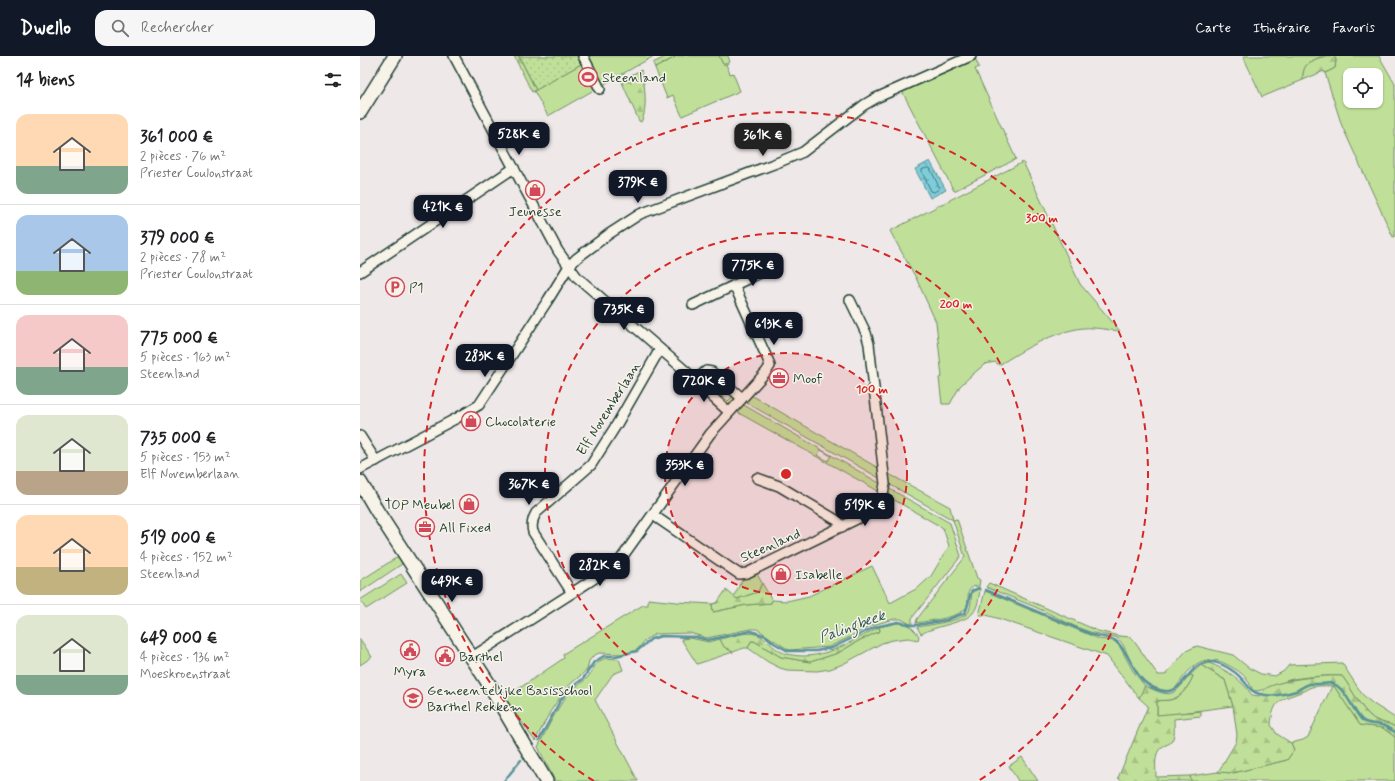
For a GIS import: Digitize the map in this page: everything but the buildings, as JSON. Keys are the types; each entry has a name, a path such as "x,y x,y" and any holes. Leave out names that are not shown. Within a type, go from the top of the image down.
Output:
{"main road":[{"path":"360,112 395,56"},
{"path":"360,482 377,511 472,657 546,781"}],"street":[{"path":"454,56 558,252 577,277 696,380 699,385 729,412"},
{"path":"583,56 600,89"},
{"path":"360,469 479,405 569,266 576,258 609,234 640,214 804,152 864,105 876,98 971,56"},
{"path":"360,272 514,168"},
{"path":"693,305 764,271"},
{"path":"472,657 618,563 710,434 766,372 770,366 768,360 734,285"},
{"name":"Steenland","path":"653,515 739,574 747,573 842,527 870,512 877,506 882,498 885,484 869,344 866,333 850,300"},
{"name":"Elf Novemberlaan","path":"572,593 533,532 531,526 533,520 536,514 591,465 617,424 660,349"},
{"path":"696,380 706,371 709,371 742,398"},
{"path":"360,436 376,461"},
{"path":"757,478 779,486 838,521 842,527"}],"green space":[{"path":"514,56 519,56 536,90 532,92"},
{"path":"519,56 577,56 581,64 536,90"},
{"name":"Steenland","path":"577,56 654,56 548,116 534,91 581,64"},
{"path":"667,56 677,56 655,68 653,63"},
{"path":"677,56 719,56 723,64 726,64 730,74 733,73 740,91 682,116 673,95 667,98 655,68"},
{"path":"719,56 728,56 730,62 723,64"},
{"path":"1243,56 1326,56 1308,63 1304,70 1303,80 1262,97"},
{"path":"1326,56 1334,56 1336,60 1335,68 1303,80 1304,70 1308,63"},
{"path":"1334,56 1379,56 1395,84 1395,236 1393,237 1342,126 1325,73 1335,68 1336,60"},
{"path":"975,58 979,67 975,69 1016,159 954,191 902,91"},
{"path":"641,70 645,89 645,111 641,122 639,121 621,80"},
{"path":"1023,162 1080,284 1120,331 1083,328 1060,333 1050,337 1029,347 999,365 995,362 985,364 960,386 950,404 942,404 939,378 942,377 936,322 916,278 890,231"},
{"path":"708,377 713,378 708,384 728,401 733,396 735,399 731,404 728,405 705,386 704,383"},
{"path":"751,395 880,469 881,479 745,402"},
{"path":"742,404 881,484 880,492 735,411","holes":["821,450 831,456 828,461 817,455"]},
{"path":"889,474 950,507 953,520 889,484"},
{"path":"890,489 950,523 961,556 912,618 912,625 901,619 894,619 870,626 829,647 789,650 757,629 750,629 707,638 690,633 655,634 645,640 638,649 632,652 621,654 599,653 593,656 589,661 587,670 567,687 550,712 535,741 505,698 564,658 563,654 643,605 648,605 648,599 712,604 713,612 746,605 771,603 772,600 787,601 809,596 872,566 890,603 918,588 931,576 949,546 943,528 889,497"},
{"path":"957,519 977,578 980,580 979,586 971,588 965,609 956,615 916,623 917,619 965,557 953,520"},
{"path":"399,556 402,564 360,592 360,581"},
{"path":"756,572 762,583 758,592 737,599 734,596 742,580"},
{"path":"401,574 407,583 366,609 360,600"},
{"path":"762,583 772,600 771,603 746,605 713,612 712,604 717,603 726,590 737,599 758,592"},
{"path":"989,583 1098,631 1131,637 1158,675 1165,675 1186,651 1197,646 1233,655 1249,668 1261,674 1275,676 1284,671 1289,665 1342,663 1362,694 1372,703 1395,718 1395,727 1376,720 1369,715 1342,676 1315,676 1294,679 1267,689 1253,691 1248,681 1239,671 1218,661 1210,660 1196,664 1190,669 1174,690 1155,687 1139,676 1135,671 1124,647 1117,638 1093,633 1076,627 1035,607 986,587"},
{"path":"980,589 978,602 973,613 956,622 921,634 917,627 953,620 966,614 970,609 972,592"},
{"path":"985,591 1099,639 1114,641 1120,647 1133,671 1145,686 1139,698 1107,656 997,618 979,615"},
{"path":"897,623 907,625 912,628 919,636 918,640 908,638 882,643 843,664 830,669 817,671 787,670 768,662 748,648 751,641 754,641 781,657 810,662 838,653 860,640 880,631 879,627"},
{"path":"879,627 880,631 860,640 838,653 810,662 781,657 754,641 751,641 748,648 733,652 724,647 720,639 747,633 753,634 762,637 781,652 797,656 810,656 834,650"},
{"path":"690,638 709,642 720,639 724,646 733,652 697,664 681,639"},
{"path":"360,639 372,657 360,665"},
{"path":"606,658 619,659 623,670 613,674 595,700 638,781 555,781 538,747 548,726 564,699 573,689 588,677 597,663"},
{"path":"1209,663 1233,676 1248,689 1252,695 1259,696 1265,689 1291,680 1324,676 1342,676 1369,715 1374,719 1395,727 1395,737 1383,728 1360,725 1334,686 1315,686 1283,699 1274,710 1271,725 1277,734 1291,743 1294,750 1287,760 1233,773 1218,772 1236,742 1237,735 1233,706 1225,680 1201,665"},
{"path":"1201,665 1225,680 1233,706 1157,716 1157,701 1171,700 1180,696 1192,679 1193,676 1190,675"},
{"path":"1190,675 1193,676 1192,679 1180,695 1171,700 1157,701 1157,715 1201,711 1201,716 1174,719 1172,741 1160,749 1156,756 1156,777 1190,776 1191,781 1122,781 1118,778 1148,706 1139,698 1145,686 1166,694 1171,693 1179,688"},
{"path":"1332,686 1334,686 1360,725 1383,728 1395,737 1395,781 1191,781 1190,776 1218,772 1233,773 1287,760 1294,750 1291,743 1308,737"},
{"path":"1022,757 1038,781 1018,781 1009,766"}],"water":[{"path":"930,161 946,190 930,198 915,169"}],"waterway":[{"name":"Palingbeek","path":"539,740 560,701 569,689 583,679 594,662 604,656 616,656 637,651 651,639 661,636 696,637 708,640 751,631 766,636 774,643 788,651 816,651 832,648 875,627 898,622 917,625 946,620 965,613 972,591 979,588"},
{"path":"986,590 1093,635 1116,641 1127,655 1140,677 1153,688 1162,691 1170,691 1181,684 1196,667 1203,663 1211,662 1215,662 1232,670 1251,690 1264,695 1278,695 1292,692 1310,684 1331,683 1341,689 1358,716 1364,722 1379,724 1395,732"},
{"name":"Palingbeek","path":"504,781 521,760"}],"place":[{"name":"Steenland","path":"588,77"},
{"name":"Jeunesse","path":"535,190"},
{"name":"P1","path":"395,287"},
{"name":"Moof","path":"779,378"},
{"name":"Chocolaterie","path":"471,421"},
{"name":"TOP Meubel","path":"469,504"},
{"name":"All Fixed","path":"425,527"},
{"name":"Isabelle","path":"781,574"},
{"name":"Myra","path":"410,650"},
{"name":"Barthel","path":"445,656"},
{"name":"Gemeentelijke Basisschool Barthel Rekkem","path":"413,698"}]}
